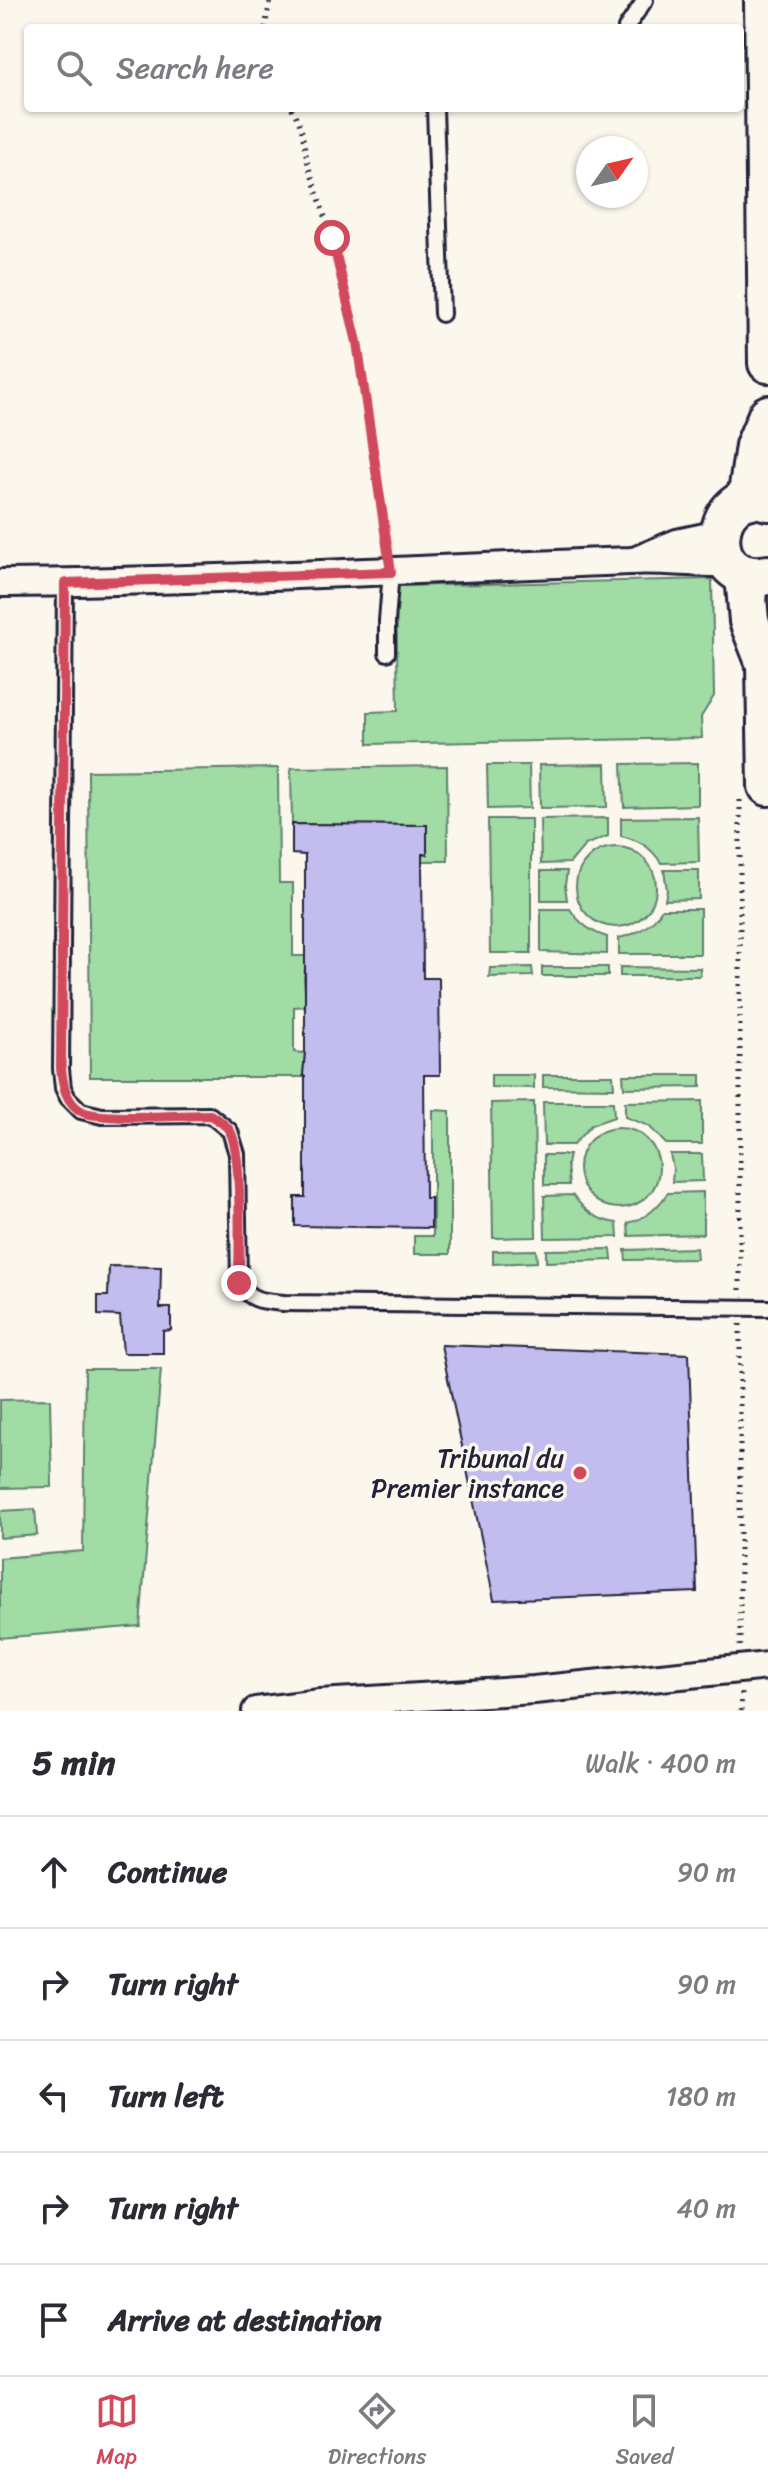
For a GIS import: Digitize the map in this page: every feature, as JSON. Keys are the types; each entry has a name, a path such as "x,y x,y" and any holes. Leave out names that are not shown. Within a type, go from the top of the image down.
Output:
{"main road":[{"path":"764,0 768,363"},
{"path":"754,793 767,660 749,621 740,562 723,519 733,507 758,501 755,446 768,415"}],"street":[{"path":"0,583 391,572 635,560 677,543 740,562"},
{"path":"256,1711 533,1700 756,1667"}],"lane":[{"path":"629,24 645,0"},
{"path":"435,112 442,314"},
{"path":"387,653 391,572"},
{"path":"65,583 63,1088 81,1111 102,1116 210,1115 230,1131 237,1154 239,1283 247,1295 262,1301 284,1303 768,1308"}],"path":[{"path":"266,24 270,0"},
{"path":"294,112 301,127 308,165 332,238 357,342 391,572"},
{"path":"741,1711 756,1667 740,1653 740,1308 754,793"}],"green space":[{"path":"712,579 714,696 701,717 702,738 368,744 368,712 398,711 396,586"},
{"path":"698,763 698,805 624,807 622,764"},
{"path":"606,764 607,807 540,808 539,765"},
{"path":"487,765 529,765 530,808 488,809"},
{"path":"447,766 448,861 422,861 422,854 427,853 426,825 292,824 291,768"},
{"path":"278,768 279,883 293,883 293,956 306,956 306,1006 294,1007 294,1052 305,1053 305,1077 90,1077 88,771"},
{"path":"698,817 699,862 661,863 644,845 621,836 621,818"},
{"path":"608,818 608,836 585,845 570,863 541,864 540,819"},
{"path":"488,819 531,819 531,953 490,953"},
{"path":"616,847 631,850 644,859 653,872 656,887 653,902 644,915 631,924 616,927 601,924 588,915 579,902 576,887 579,872 588,859 601,850"},
{"path":"664,870 699,870 699,899 665,900"},
{"path":"541,871 567,871 567,900 541,900"},
{"path":"541,909 570,909 586,926 607,937 607,954 541,952"},
{"path":"662,909 700,909 700,954 619,954 619,938 644,928"},
{"path":"532,967 533,976 489,977 490,968"},
{"path":"542,967 608,967 608,976 542,976"},
{"path":"620,967 700,968 700,976 620,976"},
{"path":"491,1075 534,1075 534,1088 491,1087"},
{"path":"543,1075 613,1075 614,1088 543,1087"},
{"path":"623,1075 701,1075 701,1087 624,1088"},
{"path":"702,1101 702,1144 666,1144 649,1126 625,1117 625,1102"},
{"path":"534,1102 536,1237 493,1238 491,1103"},
{"path":"543,1102 613,1102 614,1117 591,1125 573,1145 544,1145"},
{"path":"433,1110 450,1111 450,1254 414,1254 414,1236 433,1236"},
{"path":"611,1128 627,1128 648,1139 659,1160 659,1176 648,1197 627,1208 611,1208 597,1202 585,1190 579,1176 579,1160 585,1146 597,1134"},
{"path":"670,1154 702,1154 703,1181 672,1182"},
{"path":"544,1155 569,1155 569,1185 544,1185"},
{"path":"703,1192 703,1234 629,1236 628,1223 651,1212 668,1193"},
{"path":"573,1195 592,1214 617,1223 618,1237 545,1238 544,1196"},
{"path":"696,1248 697,1259 626,1260 625,1250"},
{"path":"611,1249 612,1260 546,1262 546,1250"},
{"path":"536,1250 537,1262 493,1264 493,1251"},
{"path":"85,1369 161,1369 140,1626 0,1638 0,1558 83,1551"},
{"path":"50,1399 52,1487 0,1488 0,1400"},
{"path":"35,1509 37,1535 0,1538 0,1511"}],"building":[{"path":"292,824 427,825 427,854 422,854 423,978 439,978 440,1075 424,1075 425,1198 431,1198 431,1228 295,1226 295,1197 305,1197 305,855 292,854"},
{"path":"109,1266 161,1267 160,1308 171,1308 171,1330 163,1331 163,1353 123,1353 120,1316 98,1315 98,1296 108,1296"},
{"name":"Tribunal du Premier instance","path":"441,1345 689,1354 697,1592 494,1600"}],"place":[{"name":"Tribunal du Premier instance","path":"580,1473"}],"route":[{"path":"239,1283 237,1154 230,1131 210,1115 102,1116 81,1111 63,1088 65,583 391,572 357,342 332,238"}]}
